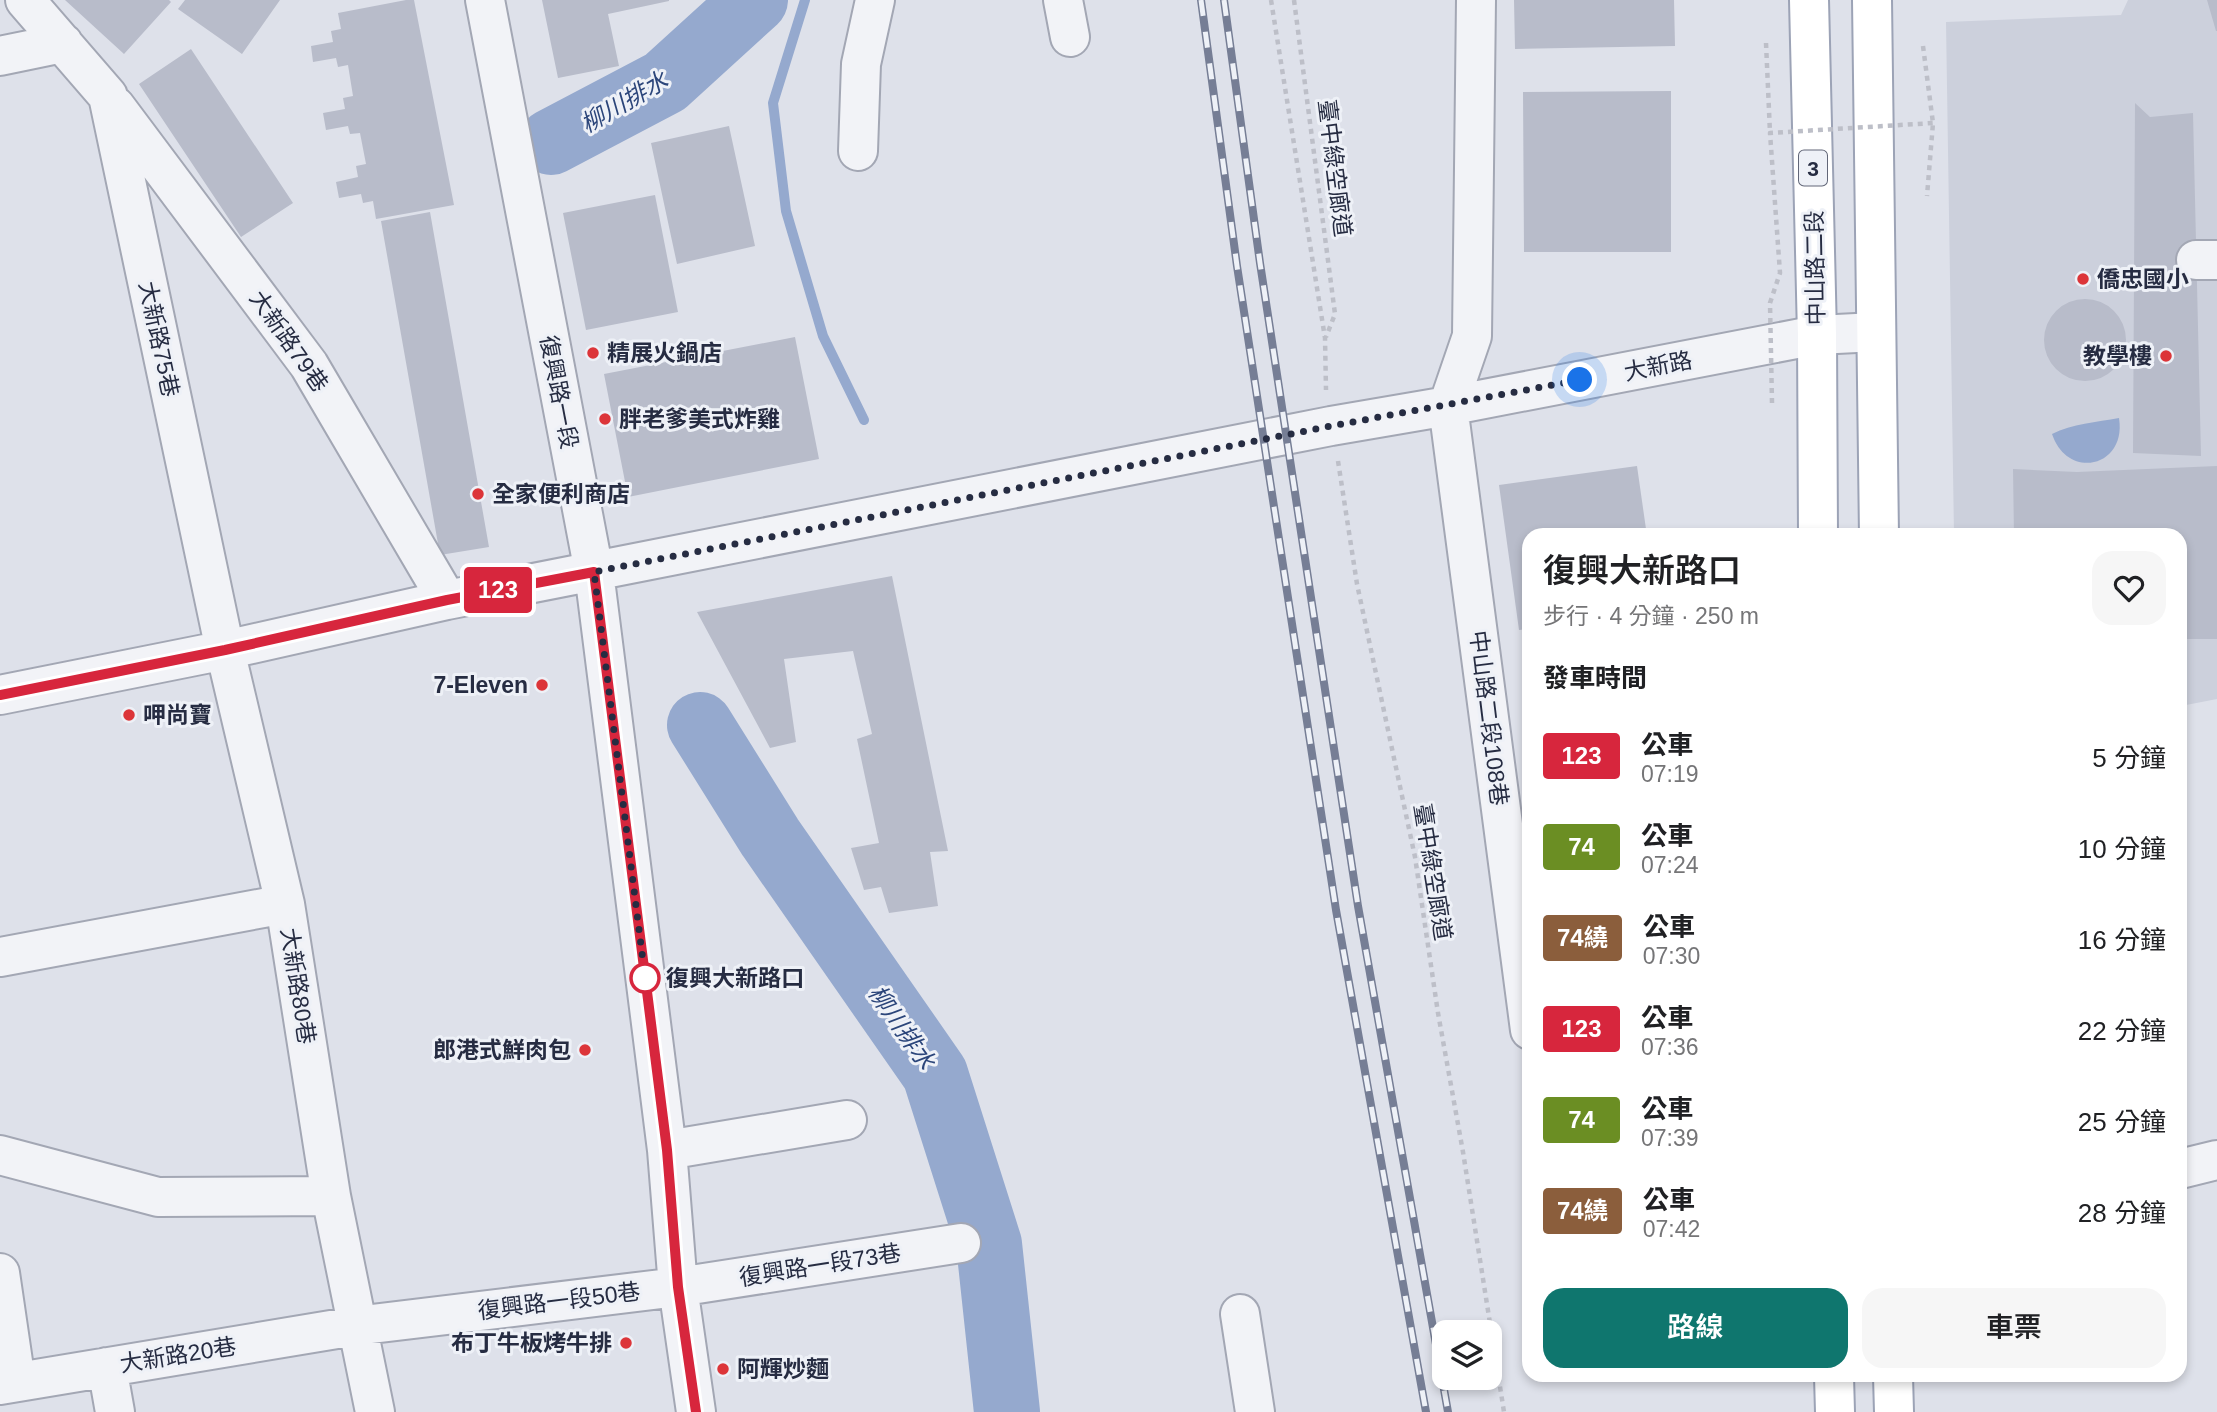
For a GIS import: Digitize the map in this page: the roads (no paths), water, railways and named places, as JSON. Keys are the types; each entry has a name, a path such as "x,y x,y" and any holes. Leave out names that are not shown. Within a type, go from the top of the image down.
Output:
{"main road":[{"name":"中山路二段","path":"1809,0 1817,335 1818,528"},
{"path":"1872,0 1879,528"},
{"path":"1835,1382 1835,1412"},
{"path":"1893,1382 1894,1412"}],"street":[{"path":"24,0 63,43"},
{"name":"復興路一段","path":"485,0 594,572 667,1150 678,1287 696,1412"},
{"path":"858,150 861,64 875,0"},
{"path":"1448,406 1472,336 1476,0"},
{"path":"0,55 63,43"},
{"name":"大新路75巷","path":"63,43 108,96 225,650"},
{"name":"大新路79巷","path":"108,96 309,365 447,600"},
{"name":"大新路","path":"0,695 225,650 447,600 1331,426 1817,335 1876,332"},
{"name":"中山路二段108巷","path":"1448,406 1522,969"},
{"name":"大新路80巷","path":"225,650 285,904 331,1196 374,1412"},
{"path":"0,957 285,904"},
{"path":"667,1150 847,1120"},
{"path":"0,1155 158,1197 331,1196"},
{"path":"2187,1168 2217,1160"},
{"name":"復興路一段73巷","path":"678,1287 961,1243"},
{"path":"0,1273 8,1384"},
{"name":"復興路一段50巷","path":"355,1325 678,1287"},
{"path":"1240,1314 1255,1412"},
{"name":"大新路20巷","path":"8,1384 355,1325"},
{"path":"107,1367 115,1412"},
{"path":"691,1372 725,1412"}],"water":[{"path":"2119,418 2119,435 2114,448 2106,457 2094,462 2082,463 2070,458 2060,449 2052,434 2076,426"}],"waterway":[{"name":"柳川排水","path":"551,142 665,82 755,0"},
{"path":"805,0 773,103 786,211 823,336 864,420"},
{"name":"柳川排水","path":"700,725 770,837 935,1074 989,1244 1007,1412"}],"railway":[{"path":"1201,0 1237,266 1336,910 1426,1412"},
{"path":"1224,0 1260,263 1358,906 1448,1412"}],"place":[{"name":"僑忠國小","path":"2083,279"},
{"name":"精展火鍋店","path":"593,353"},
{"name":"教學樓","path":"2166,356"},
{"name":"胖老爹美式炸雞","path":"605,419"},
{"name":"全家便利商店","path":"478,494"},
{"name":"7-Eleven","path":"542,685"},
{"name":"呷尚寶","path":"129,715"},
{"name":"復興大新路口","path":"645,978"},
{"name":"郎港式鮮肉包","path":"585,1050"},
{"name":"布丁牛板烤牛排","path":"626,1343"},
{"name":"阿輝炒麵","path":"723,1369"}]}
